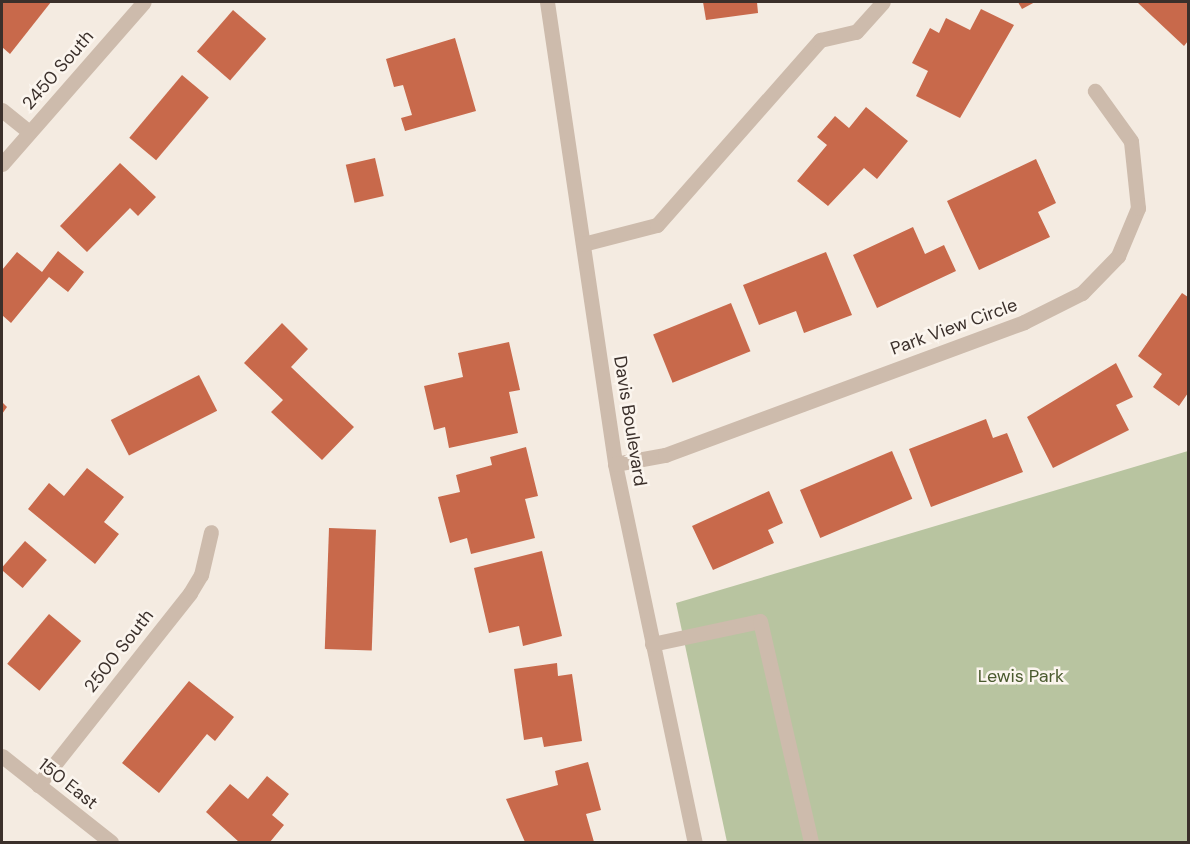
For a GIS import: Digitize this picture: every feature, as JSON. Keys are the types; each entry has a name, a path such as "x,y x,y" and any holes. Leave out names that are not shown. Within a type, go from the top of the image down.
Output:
{"street":[{"name":"2450 South","path":"2,164 144,2"},
{"name":"Davis Boulevard","path":"547,2 615,464 695,843"},
{"path":"583,244 657,225 820,40 856,32 883,2"},
{"name":"Park View Circle","path":"615,464 665,455 1024,322 1082,293 1118,256 1138,208 1131,141 1095,91"},
{"path":"2,110 29,132"},
{"name":"2500 South","path":"38,785 190,593 201,575 211,532"},
{"path":"652,644 760,621 811,843"},
{"name":"150 East","path":"2,756 111,843"}],"green space":[{"name":"Lewis Park","path":"1188,451 1188,842 727,842 676,603"}],"building":[{"path":"2,2 51,2 10,54 2,47"},
{"path":"703,2 757,2 758,13 706,20"},
{"path":"1018,2 1035,2 1022,9"},
{"path":"1137,2 1188,2 1188,41 1184,46"},
{"path":"981,9 1014,25 960,118 916,96 928,71 912,63 930,28 939,33 946,18 970,30"},
{"path":"233,10 266,39 230,80 197,52"},
{"path":"455,38 476,111 405,131 401,118 412,115 403,85 394,87 386,59"},
{"path":"182,75 209,97 156,160 129,138"},
{"path":"866,107 908,141 877,179 864,168 828,206 797,181 827,145 817,137 835,116 849,128"},
{"path":"375,158 384,196 355,203 346,165"},
{"path":"1036,159 1056,203 1038,212 1050,237 979,270 947,201"},
{"path":"120,163 156,197 138,216 130,208 87,252 60,226"},
{"path":"913,227 925,254 944,245 956,271 877,308 853,255"},
{"path":"58,251 84,272 68,292 49,277 11,323 2,315 2,270 17,252 42,272"},
{"path":"826,252 852,315 804,333 796,311 759,325 743,285"},
{"path":"1182,293 1188,297 1188,393 1179,406 1153,387 1162,374 1138,356"},
{"path":"731,303 750,351 673,383 653,334"},
{"path":"282,323 308,349 291,367 354,427 322,460 271,412 283,400 244,363"},
{"path":"509,342 520,390 509,392 518,433 449,448 445,427 434,430 424,386 463,377 458,353"},
{"path":"1116,363 1133,397 1116,405 1129,430 1053,468 1027,417"},
{"path":"199,375 217,411 129,456 111,420"},
{"path":"2,402 7,407 2,414"},
{"path":"986,419 993,438 1007,433 1023,472 931,507 909,449"},
{"path":"526,447 538,496 525,499 535,538 471,554 467,538 450,543 438,497 460,492 456,475 492,465 490,457"},
{"path":"892,451 912,499 820,538 800,490"},
{"path":"87,468 124,497 104,522 119,534 95,564 28,509 49,483 64,496"},
{"path":"769,491 783,523 768,530 774,543 713,570 692,526"},
{"path":"329,528 376,530 372,651 325,649"},
{"path":"25,541 47,560 23,588 2,570 2,567"},
{"path":"542,551 562,636 523,646 519,626 489,633 474,568"},
{"path":"49,614 81,641 39,691 7,664"},
{"path":"557,663 558,676 572,674 582,741 544,747 542,737 524,740 514,669"},
{"path":"189,681 234,717 215,741 207,734 159,793 122,763"},
{"path":"588,762 601,810 586,814 594,842 525,842 506,799 558,785 555,771"},
{"path":"267,776 289,794 272,815 284,825 270,842 239,842 206,812 230,784 248,799"}]}
